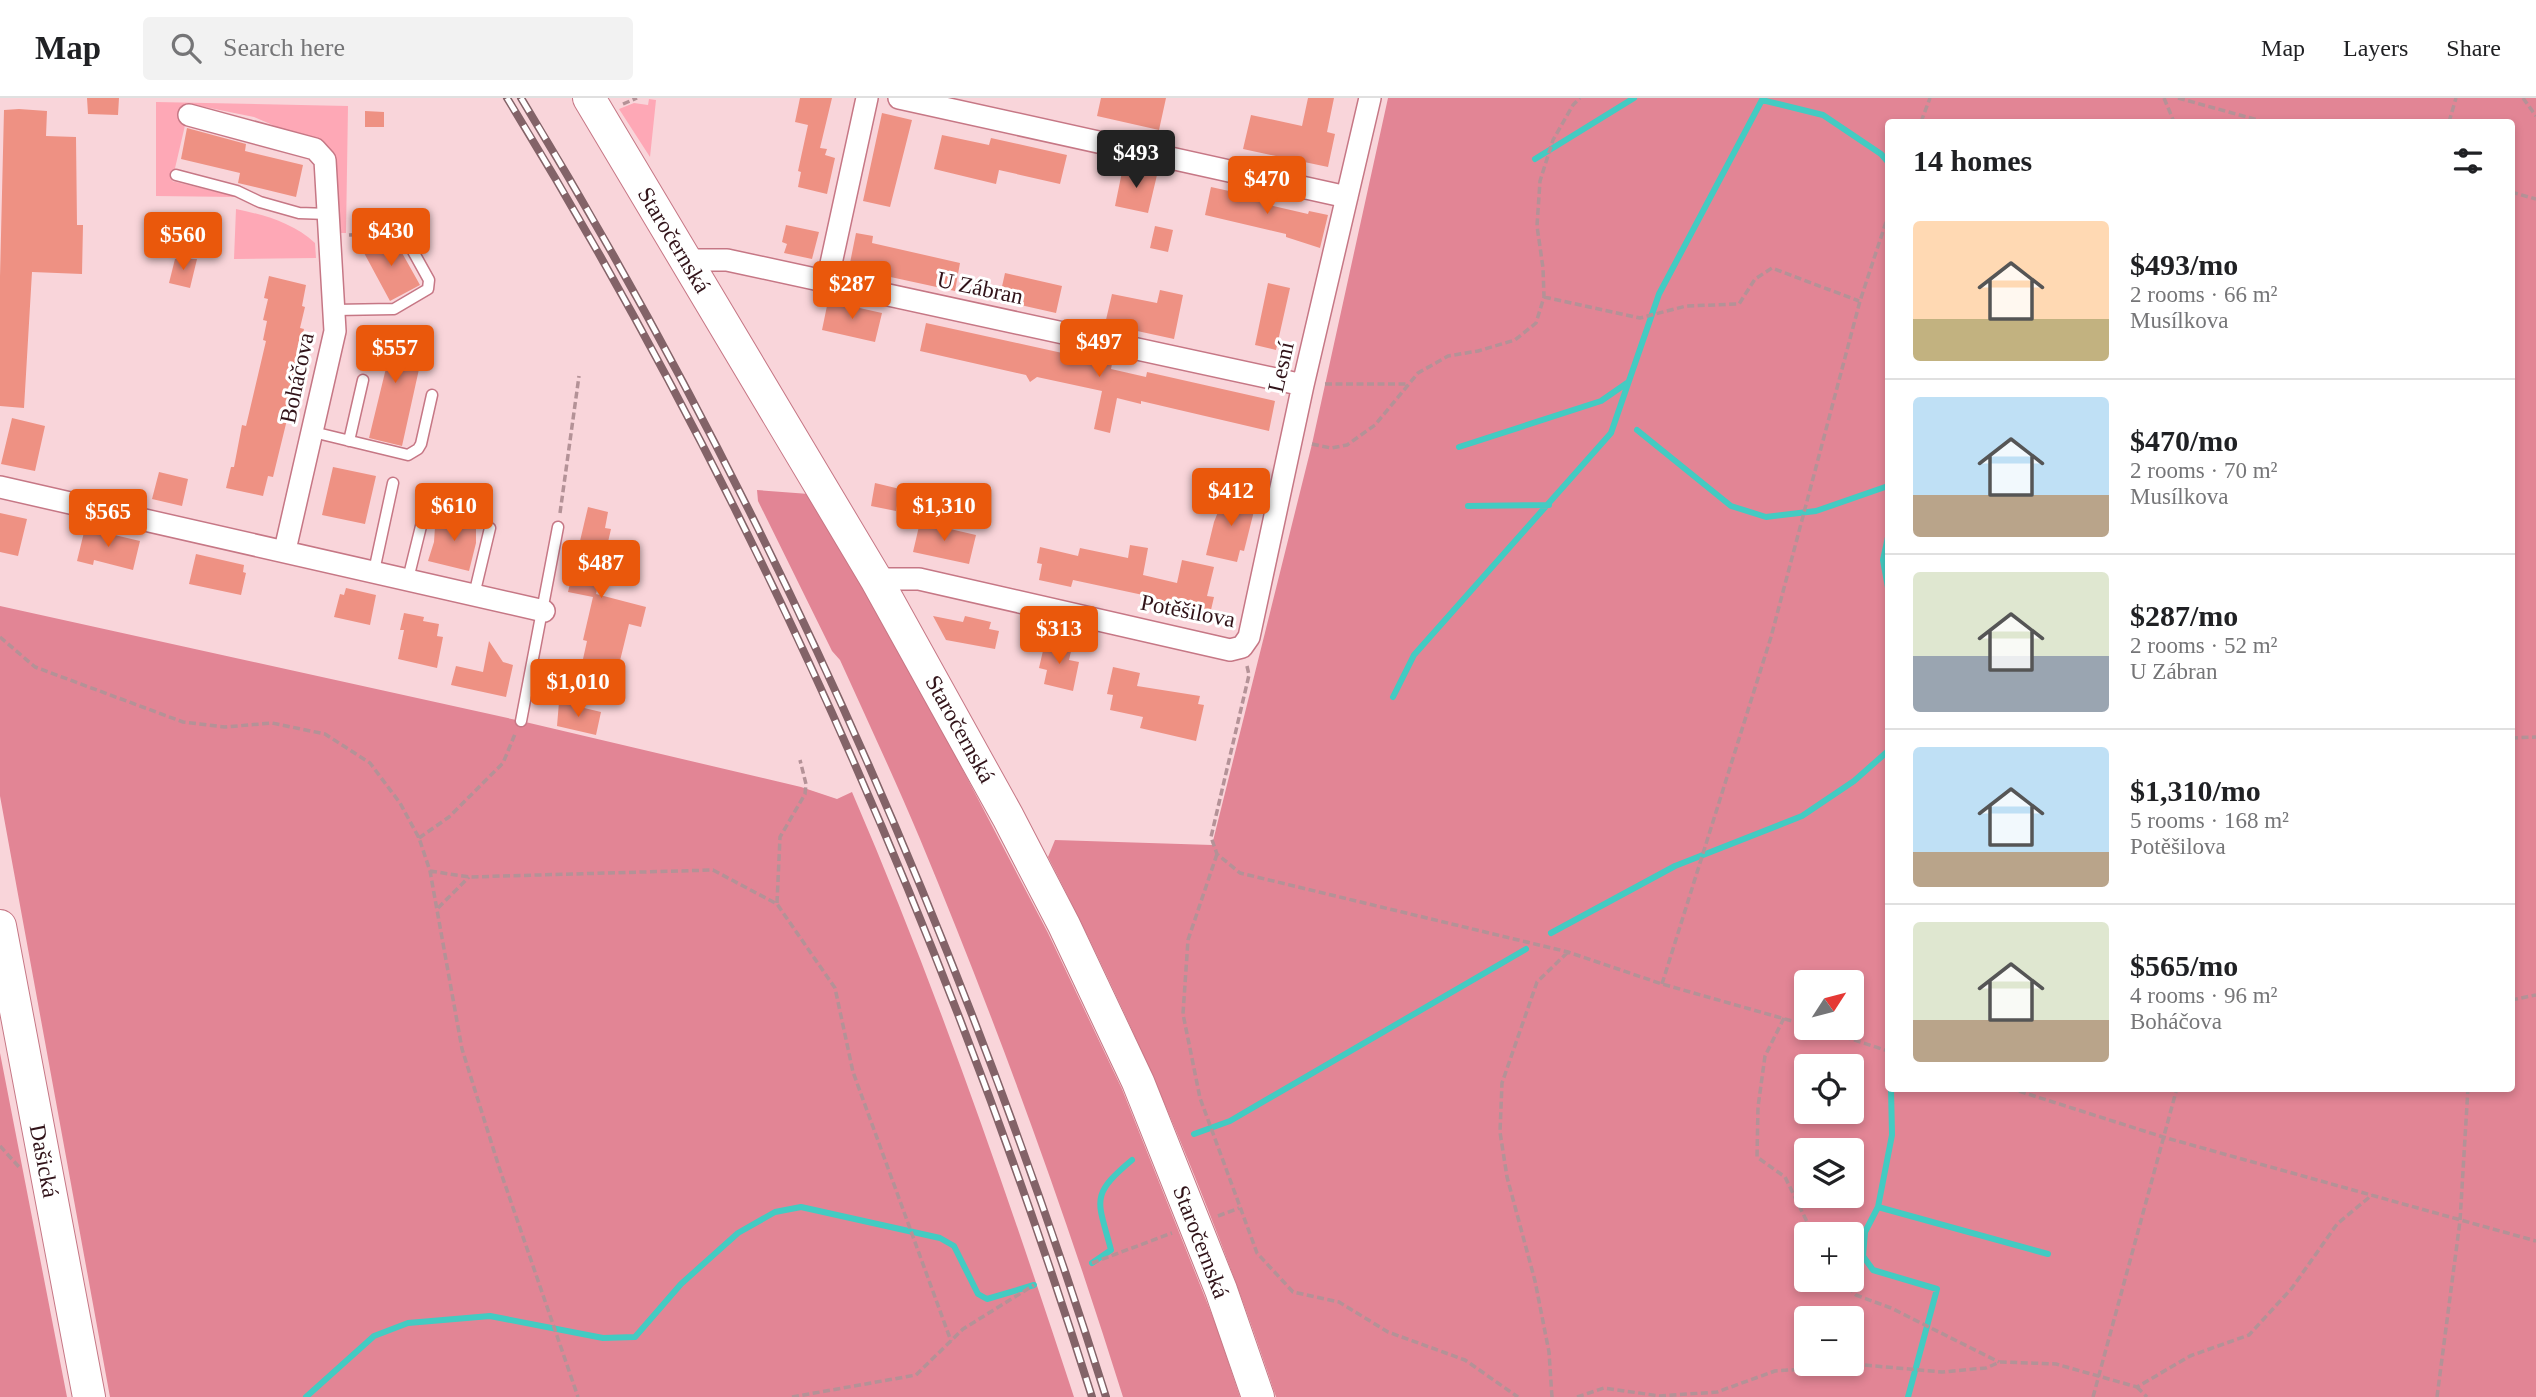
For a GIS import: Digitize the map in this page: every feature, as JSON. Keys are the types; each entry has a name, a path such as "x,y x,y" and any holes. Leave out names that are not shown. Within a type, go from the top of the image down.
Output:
{"main road":[{"name":"Staročernská","path":"602,104 686,260 876,579 1008,817 1064,925 1138,1082 1221,1290 1258,1397"},
{"name":"Dašická","path":"0,926 89,1397"}],"street":[{"path":"827,282 867,98"},
{"path":"899,98 1347,197"},
{"name":"Lesní","path":"1242,647 1249,637 1303,386 1370,98"},
{"name":"Boháčova","path":"189,115 315,149 325,160 334,310 333,344 285,550"},
{"name":"U Zábran","path":"686,260 727,260 1303,386"},
{"path":"0,487 544,611"},
{"name":"Potěšilova","path":"876,579 919,579 1230,650 1242,647"}],"lane":[{"path":"176,175 237,191 260,202 306,214 328,225"},
{"path":"334,310 394,309 428,289 429,279 404,235"},
{"path":"349,441 363,380"},
{"path":"313,432 402,455 413,453 421,444 432,395"},
{"path":"374,571 393,483"},
{"path":"408,579 425,510"},
{"path":"521,721 558,527"},
{"path":"474,595 490,528"}],"path":[{"path":"602,104 637,98"},
{"path":"1312,444 1331,448 1347,445 1375,425 1418,373 1448,356 1478,351 1515,340 1536,323 1544,298 1537,226 1540,181 1553,140 1573,105 1580,98"},
{"path":"1922,119 1930,98"},
{"path":"2164,98 2173,119"},
{"path":"2178,98 2254,119"},
{"path":"2450,119 2456,98"},
{"path":"2523,98 2536,116"},
{"path":"2515,193 2536,199"},
{"path":"328,225 404,235"},
{"path":"1662,984 1771,638 1860,301 1885,225"},
{"path":"1544,298 1640,318 1686,306 1739,304 1755,279 1772,268 1860,301"},
{"path":"558,527 579,376"},
{"path":"1325,384 1409,384"},
{"path":"0,638 35,667 183,722 225,727 272,723 325,734 370,763 400,803 419,838 430,871 462,1049 499,1167 578,1397"},
{"path":"1242,647 1249,674 1211,837 1217,854 1240,873 1568,951 1662,984 1794,1021"},
{"path":"419,838 449,817 503,763 521,721"},
{"path":"2515,738 2536,737"},
{"path":"777,904 780,836 805,794 806,784 800,760"},
{"path":"1217,854 1188,940 1183,1014 1200,1098 1257,1252 1293,1292 1339,1302 1388,1332 1465,1360 1518,1397"},
{"path":"430,871 469,877 713,870 777,904 835,988 853,1072 951,1341"},
{"path":"437,908 469,877"},
{"path":"1552,1397 1549,1352 1535,1281 1507,1177 1500,1132 1502,1083 1537,982 1568,951"},
{"path":"2515,999 2536,995"},
{"path":"1784,1018 1765,1056 1758,1107 1757,1157 1785,1177 1807,1222"},
{"path":"1854,1040 1885,1050"},
{"path":"2022,1092 2163,1137 2536,1241"},
{"path":"2094,1397 2176,1092"},
{"path":"2437,1397 2460,1221 2468,1092"},
{"path":"2137,1387 2190,1356 2249,1335 2292,1288 2337,1224 2372,1195"},
{"path":"1092,1263 1195,1225"},
{"path":"792,1397 916,1374 962,1329 1034,1285"},
{"path":"1853,1292 2000,1362 2056,1364 2137,1387 2147,1397"},
{"path":"1577,1397 1604,1388 1660,1396 1717,1392 1775,1371 1864,1365 1942,1371 1986,1368 2000,1362"}],"shaded area":[{"path":"1388,98 2536,98 2536,1397 1276,1397 1227,1259 1172,1122 1113,989 1048,857 1055,840 1212,845 1312,444"},
{"path":"649,99 656,100 650,157 619,109 634,103 648,105"},
{"path":"156,102 348,106 346,233 332,233 336,207 328,146 254,117 190,104 172,181 237,197 156,196"},
{"path":"236,209 268,217 297,230 315,243 316,258 234,259"},
{"path":"757,490 809,494 905,659 1048,933 1122,1089 1216,1325 1240,1397 1123,1397 1053,1186 948,908 901,794 840,660 832,651 758,501"},
{"path":"0,606 521,721 801,787 837,799 852,792 913,941 970,1092 1074,1397 110,1397 0,796"},
{"path":"0,1053 67,1397 0,1397"}],"building":[{"path":"87,98 119,98 118,115 88,114"},
{"path":"800,98 832,98 820,148 827,149 825,155 835,158 827,194 798,187 801,172 798,171 808,125 795,122"},
{"path":"1101,98 1166,98 1159,130 1097,116"},
{"path":"1308,98 1334,98 1327,132 1335,134 1328,167 1243,149 1251,115 1302,126"},
{"path":"4,110 47,111 46,136 76,137 77,225 83,225 82,274 32,272 24,408 0,406"},
{"path":"365,111 384,112 384,127 365,127"},
{"path":"882,113 912,120 890,207 863,201"},
{"path":"187,128 246,144 245,151 303,165 296,197 238,183 240,173 181,159"},
{"path":"942,135 989,145 991,138 1067,155 1060,184 999,170 996,184 934,169"},
{"path":"1123,167 1157,175 1148,213 1115,206"},
{"path":"1211,187 1265,199 1264,204 1308,214 1309,211 1328,215 1320,248 1286,237 1286,234 1205,215"},
{"path":"786,225 819,232 812,259 784,253 787,244 782,242"},
{"path":"1155,226 1173,230 1168,252 1150,248"},
{"path":"856,233 873,236 872,243 960,263 955,291 849,268"},
{"path":"392,235 420,285 390,301 363,251"},
{"path":"175,259 197,259 190,288 169,283"},
{"path":"1005,273 1062,286 1056,313 999,300"},
{"path":"269,276 306,285 300,328 304,329 299,349 304,350 273,477 268,476 263,496 226,488 231,467 234,467 242,425 246,426 266,341 263,340 267,321 263,320 268,299 264,298"},
{"path":"1268,283 1290,288 1276,350 1255,345"},
{"path":"1160,290 1183,295 1174,339 1105,324 1112,294 1157,303"},
{"path":"828,301 882,313 875,342 822,330"},
{"path":"926,323 1112,364 1111,369 1146,377 1147,372 1275,401 1269,431 1141,401 1141,404 1117,398 1110,433 1094,429 1102,391 1037,377 1030,382 1026,375 920,351"},
{"path":"375,331 425,342 402,446 369,438 388,360 369,356"},
{"path":"12,418 45,426 35,471 1,464"},
{"path":"333,467 376,476 365,524 322,515"},
{"path":"159,472 188,479 182,506 152,499"},
{"path":"875,483 900,489 896,511 871,506"},
{"path":"1226,492 1252,498 1249,510 1254,511 1244,551 1240,550 1237,562 1206,555 1214,522"},
{"path":"588,507 608,512 605,528 611,529 596,594 646,607 641,627 629,624 616,677 581,668 587,641 583,640 593,597 568,592"},
{"path":"0,513 27,519 18,556 0,552"},
{"path":"442,514 476,523 476,543 469,571 428,561 435,527"},
{"path":"920,522 976,535 969,564 913,552"},
{"path":"85,528 140,541 133,570 94,560 93,565 77,561"},
{"path":"1130,545 1148,548 1143,575 1177,583 1182,560 1214,567 1207,596 1214,597 1208,623 1154,609 1157,598 1073,580 1071,587 1039,580 1042,564 1037,563 1040,547 1078,556 1080,548 1128,558"},
{"path":"196,554 244,565 243,572 246,573 241,595 189,584"},
{"path":"346,588 376,595 370,625 334,617 340,594 344,595"},
{"path":"404,613 424,617 423,621 439,624 437,636 443,637 437,668 398,659 404,630 400,630"},
{"path":"933,616 963,622 965,616 991,622 989,629 999,631 995,649 946,640"},
{"path":"489,641 503,662 513,665 506,697 451,685 456,666 483,672"},
{"path":"1045,642 1072,647 1069,660 1079,662 1073,691 1044,684 1047,670 1039,668"},
{"path":"1113,667 1140,673 1137,686 1200,696 1198,704 1204,705 1196,741 1140,728 1143,717 1110,710 1113,695 1107,694"},
{"path":"559,702 601,712 596,735 557,726"}],"waterway":[{"path":"1535,159 1634,98"},
{"path":"1393,697 1414,655 1611,433 1659,294 1763,98"},
{"path":"1762,100 1823,115 1885,159"},
{"path":"1459,447 1601,401 1627,383"},
{"path":"1637,430 1731,506 1766,517 1816,511 1885,487"},
{"path":"1468,506 1549,505"},
{"path":"1885,551 1885,571"},
{"path":"1551,933 1675,866 1802,816 1854,781 1885,754"},
{"path":"1194,1134 1230,1121 1526,949"},
{"path":"1891,1092 1892,1135 1878,1207 1865,1232 1863,1256 1873,1270 1937,1289 1908,1397"},
{"path":"1092,1263 1111,1250 1101,1209 1103,1191 1132,1160"},
{"path":"306,1397 374,1336 408,1323 490,1316 603,1338 635,1337 681,1284 738,1233 775,1212 801,1207 940,1238 954,1246 978,1294 987,1299 1034,1285"},
{"path":"1878,1207 2048,1254"}],"railway":[{"path":"507,98 598,252 683,408 764,568 839,730 910,894 975,1060 1036,1227 1092,1397"},
{"path":"521,98 611,252 697,409 777,568 853,730 923,894 989,1060 1050,1228 1106,1397"}]}
